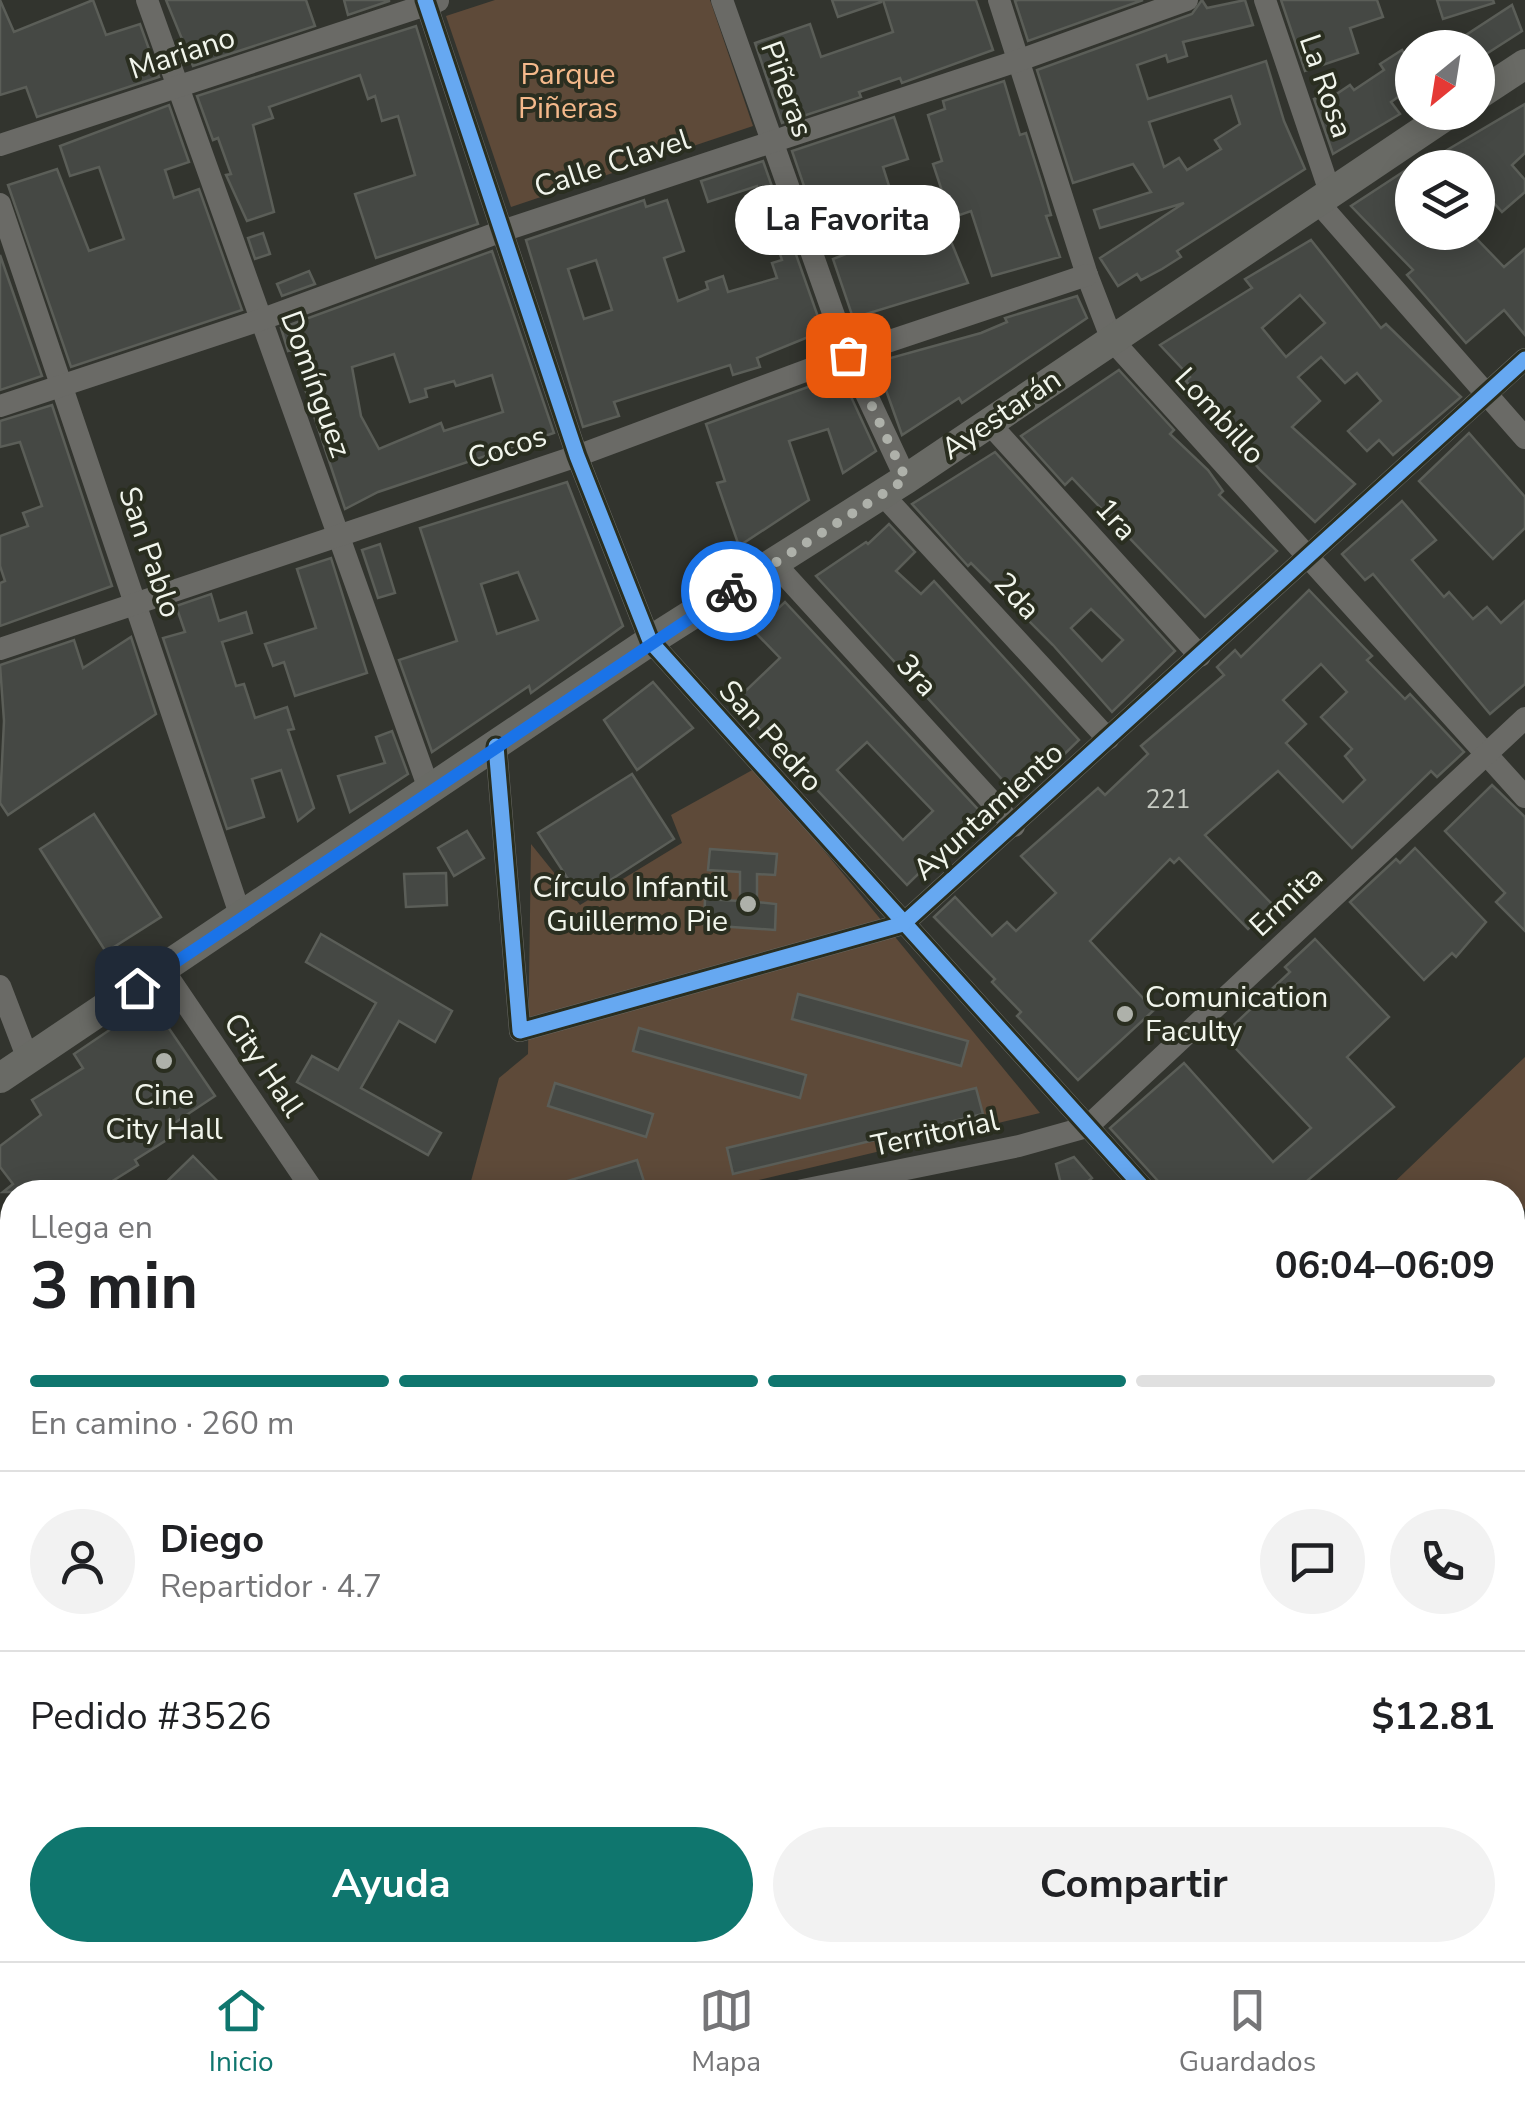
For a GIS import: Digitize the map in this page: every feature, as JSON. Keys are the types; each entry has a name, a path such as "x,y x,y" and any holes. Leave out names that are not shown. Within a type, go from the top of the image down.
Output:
{"main road":[{"path":"1495,84 1525,64"},
{"name":"Ayestarán","path":"0,1078 242,920 650,641 894,486 1423,130"}],"street":[{"name":"Domínguez","path":"147,0 429,789"},
{"name":"Piñeras","path":"722,0 775,140 894,486"},
{"name":"Lombillo","path":"999,0 1086,275 1112,340 1525,797"},
{"name":"Calle Clavel","path":"0,406 260,320 505,230 1020,60 1187,0"},
{"name":"La Rosa","path":"1265,0 1323,195 1525,438"},
{"name":"Mariano","path":"0,145 431,1"},
{"name":"San Pedro","path":"431,1 578,456 650,641 1136,1180"},
{"name":"San Pablo","path":"0,204 242,920"},
{"name":"Cocos","path":"0,649 578,456 848,355 1086,275"},
{"name":"Ayuntamiento","path":"496,746 520,1031 904,924 1525,359"},
{"name":"1ra","path":"987,421 1200,656"},
{"name":"2da","path":"894,486 1108,739"},
{"name":"3ra","path":"774,564 1014,826"},
{"name":"Ermita","path":"1087,1127 1525,718"},
{"name":"City Hall","path":"164,971 306,1180"},
{"path":"0,986 28,1059"},
{"name":"Territorial","path":"852,1180 1019,1146 1087,1127"}],"green space":[{"name":"Parque Piñeras","path":"495,0 710,0 753,126 511,207 446,16"},
{"path":"756,768 1040,1113 759,1180 471,1180 499,1078 528,1054 531,844 580,905 682,843 671,815"},
{"path":"1525,1057 1525,1180 1397,1180"}],"building":[{"path":"0,0 14,32 93,0 106,35 140,24 159,77 37,117 26,87 0,95"},
{"path":"166,0 306,0 315,26 193,66"},
{"path":"344,0 389,0 389,1 348,15"},
{"path":"832,0 881,0 881,2 838,17"},
{"path":"883,0 976,0 993,50 902,83 900,78 859,92 861,97 782,123 755,43 810,24 821,57 893,32"},
{"path":"1143,0 1028,41 1015,1"},
{"path":"1202,0 1207,8 1245,0 1253,25 1183,42 1187,56 1168,62 1166,55 1137,65 1148,99 1266,61 1284,121 1305,169 1177,251 1181,257 1162,269 1141,280 1137,274 1118,286 1100,258 1184,203 1100,228 1094,210 1151,192 1133,164 1073,183 1037,70 1192,14","holes":["1231,96 1240,124 1215,140 1221,149 1187,170 1179,158 1164,167 1149,122"]},
{"path":"1281,0 1377,0 1383,17 1350,28 1358,53 1305,71"},
{"path":"1437,0 1493,0 1494,3 1443,19"},
{"path":"1512,5 1522,31 1495,48 1495,30 1474,30"},
{"path":"416,26 478,224 376,258 355,194 415,175 398,116 382,121 375,96 368,99 360,75 269,107 273,118 253,125 274,212 247,221 226,175 231,174 218,138 213,140 197,96"},
{"path":"1395,54 1395,99 1391,102 1395,117 1333,154 1314,99 1329,93 1332,97 1350,85 1354,90 1384,70 1380,64"},
{"path":"1004,81 1020,135 1026,133 1060,257 992,276 971,211 951,218 933,164 942,161 928,115 945,109 943,101"},
{"path":"1525,104 1525,153 1512,165 1525,180 1525,192 1502,212 1495,204 1495,150 1447,150 1481,130 1495,130 1495,122"},
{"path":"169,105 189,162 165,170 174,198 199,189 242,310 71,367 8,185 57,169 89,251 124,239 99,167 70,176 60,146"},
{"path":"894,117 908,159 883,167 890,189 859,199 863,212 818,227 792,151"},
{"path":"763,161 823,331 757,358 760,367 733,375 730,365 614,402 619,416 583,427 526,240 644,200 646,207 667,200 684,251 664,258 678,301 708,289 706,282 723,276 728,292 777,278 772,263 782,260 757,186 708,202 701,181","holes":["596,260 612,310 584,319 568,269"]},
{"path":"1395,177 1395,250 1487,250 1504,267 1525,249 1525,335 1504,310 1466,343 1407,275 1413,270 1351,206"},
{"path":"941,217 968,283 853,318 833,259"},
{"path":"263,233 270,254 255,259 248,238"},
{"path":"1311,240 1381,328 1386,324 1461,397 1393,455 1379,440 1367,451 1348,431 1381,401 1357,373 1345,383 1321,357 1298,377 1320,401 1292,427 1355,484 1315,522 1260,470 1186,381 1190,377 1160,345 1252,288 1245,279","holes":["1300,295 1325,323 1286,357 1262,328"]},
{"path":"492,251 554,433 378,492 345,509 292,350 288,351 281,328","holes":["394,354 410,402 427,397 425,389 454,381 456,386 492,375 503,412 444,431 441,423 379,449 361,416 352,367"]},
{"path":"0,255 42,376 0,390"},
{"path":"309,271 315,284 282,296 277,284"},
{"path":"1077,296 1087,318 962,403 959,398 902,435 876,362 981,333 1007,322 1005,318"},
{"path":"1119,370 1174,430 1170,434 1208,470 1223,491 1219,495 1277,551 1205,617 1072,478 1065,485 1021,436"},
{"path":"841,375 876,451 843,473 828,429 789,441 809,500 739,546 717,483 725,481 706,424"},
{"path":"52,405 112,586 0,626 0,583 5,581 0,566 0,536 28,526 23,513 42,506 20,442 0,447 0,421"},
{"path":"1469,433 1525,497 1525,528 1493,559 1419,481"},
{"path":"995,452 1175,651 1112,712 1053,645 971,563 968,566 912,504","holes":["1091,609 1123,640 1102,661 1071,628"]},
{"path":"567,482 623,626 531,693 529,686 432,752 399,660 457,641 420,528","holes":["518,572 538,620 497,634 481,584"]},
{"path":"1402,501 1436,540 1412,560 1444,597 1449,592 1473,619 1487,607 1501,623 1525,601 1525,684 1490,714 1373,574 1365,580 1342,554"},
{"path":"889,524 915,552 896,571 921,594 934,581 1079,740 1019,798 816,576 868,544"},
{"path":"380,544 395,593 378,598 362,550"},
{"path":"331,558 367,673 295,696 284,662 273,666 265,644 316,628 297,569"},
{"path":"1309,590 1372,656 1367,660 1405,699 1410,694 1464,752 1437,777 1431,771 1352,848 1278,771 1205,835 1273,905 1248,929 1179,858 1174,863 1170,859 1090,941 1154,1010 1078,1080 1017,1016 1021,1012 992,982 995,979 934,917 955,897 992,936 1007,922 1016,931 1056,893 1021,856 1098,788 1105,795 1148,754 1141,746 1224,675 1217,667 1235,650 1241,657","holes":["1321,664 1347,692 1321,717 1352,749 1345,756 1365,780 1343,802 1286,743 1306,724 1283,700"]},
{"path":"211,594 219,621 246,612 252,633 222,642 236,686 244,684 255,718 287,707 294,729 288,730 314,808 298,821 281,770 252,779 264,817 227,829 163,638 185,632 176,606"},
{"path":"785,602 987,819 965,840 959,834 907,885 734,702 780,658 754,631","holes":["867,742 933,811 903,840 837,770"]},
{"path":"131,637 156,714 8,815 0,803 4,721 0,665 74,640 83,668"},
{"path":"653,682 693,728 637,770 604,720"},
{"path":"392,731 408,774 350,812 338,776 385,763 376,737"},
{"path":"632,774 674,839 581,899 538,833"},
{"path":"1492,785 1525,817 1525,931 1496,902 1505,893 1445,831"},
{"path":"94,814 161,917 106,952 40,849"},
{"path":"467,831 484,858 454,876 438,848"},
{"path":"1415,848 1486,922 1456,957 1452,953 1424,980 1350,902 1396,859 1400,863"},
{"path":"710,849 777,854 775,875 757,874 757,902 776,904 775,930 704,925 705,899 740,901 740,872 708,870"},
{"path":"446,873 447,905 406,907 404,874"},
{"path":"321,934 452,1011 435,1042 399,1021 361,1088 441,1133 428,1155 297,1082 312,1056 338,1070 376,1003 306,962"},
{"path":"1315,939 1389,1017 1347,1057 1394,1107 1308,1180 1157,1180 1110,1128 1184,1063 1273,1162 1311,1128 1223,1035 1290,972 1285,967"},
{"path":"798,994 968,1041 961,1066 792,1019"},
{"path":"151,1002 215,1096 170,1126 173,1136 135,1160 138,1165 114,1180 10,1180 0,1167 0,1146 41,1115 32,1100 83,1068 74,1054"},
{"path":"639,1028 806,1075 800,1098 633,1051"},
{"path":"555,1083 653,1114 646,1137 548,1106"},
{"path":"976,1088 983,1114 733,1174 727,1148"},
{"path":"193,1156 216,1180 168,1180"},
{"path":"1074,1157 1092,1178 1060,1180 1056,1164"},
{"path":"637,1160 643,1180 571,1180"}],"cycle path":[{"path":"425,0 577,456 650,641 1136,1180"},
{"path":"496,746 520,1031 903,924 1525,359"}],"way so far":[{"path":"731,591 906,479 848,355"}],"place":[{"name":"La Favorita","path":"848,355"},
{"name":"Círculo Infantil Guillermo Pie","path":"748,904"},
{"name":"Comunication Faculty","path":"1125,1014"},
{"name":"Cine City Hall","path":"164,1061"}],"route":[{"path":"137,988 650,641 731,591"}]}
